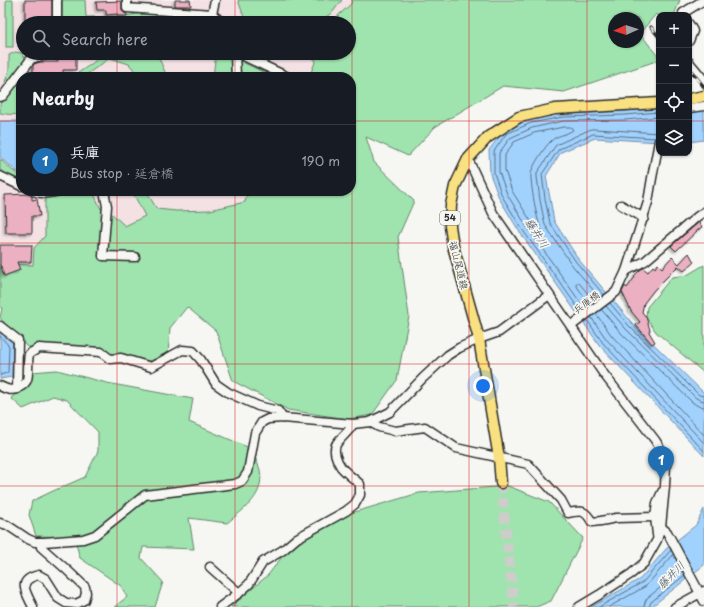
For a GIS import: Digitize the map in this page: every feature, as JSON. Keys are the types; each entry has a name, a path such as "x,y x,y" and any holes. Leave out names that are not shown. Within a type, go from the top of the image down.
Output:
{"main road":[{"path":"692,98 704,96"},
{"name":"福山尾道線","path":"501,483 500,458 479,340 453,246 450,226 451,206 455,186 468,159 488,137 519,117 555,109 656,103"}],"street":[{"path":"57,0 58,16"},
{"path":"127,0 127,8 212,14 214,16"},
{"path":"212,14 215,0"},
{"path":"685,12 704,0"},
{"path":"21,72 30,60"},
{"path":"236,60 236,72"},
{"path":"251,60 277,72"},
{"path":"692,66 704,80"},
{"path":"0,97 3,96 16,79"},
{"path":"692,108 704,106"},
{"name":"兵庫橋","path":"573,325 616,292 626,271 644,218 656,156"},
{"path":"468,159 493,213 549,295 573,325 603,373 655,440 662,451 666,464 664,529 644,563 631,574 579,607"},
{"path":"0,176 16,184"},
{"path":"105,196 107,206 103,256 135,257"},
{"path":"621,205 644,218"},
{"path":"626,271 645,261 704,212"},
{"path":"0,523 7,525 35,542 84,539 95,535 145,495 236,484 242,481 248,472 255,433 262,422 268,419 283,418 353,424 370,422 390,412 448,355 459,348 499,332 549,295"},
{"path":"0,326 18,340 17,389"},
{"path":"0,386 13,390 25,384 27,379 29,354 39,348 101,352 110,359 121,358 151,367 182,350 193,351 201,360 216,384 229,393 258,406 278,411 283,418"},
{"path":"370,422 379,427 395,431 425,427 456,448 528,464 561,500 568,513 582,511 587,514 592,522 601,522 616,518 655,517"},
{"path":"220,607 249,584 263,562 283,550 297,538 356,504 360,495 360,484 341,467 337,459 335,448 353,424"},
{"path":"657,540 655,517 658,503 665,486"},
{"path":"664,529 702,592 704,601"},
{"path":"34,607 24,585 27,580 34,576 39,575 46,578 58,598 66,603 76,604 84,600 86,593 85,587 41,547 40,542"},
{"path":"210,567 239,593"},
{"path":"675,607 702,592"}],"shaded area":[{"path":"0,0 356,0 349,16 16,16 16,60 328,60 322,72 16,72 16,196 258,196 254,203 0,281"}],"green space":[{"path":"6,0 13,0 13,47 6,47"},
{"path":"62,0 85,0 86,16 62,16"},
{"path":"238,0 342,0 332,13 327,16 244,16"},
{"path":"352,0 680,0 675,12 656,12 644,28 644,12 608,12 608,48 644,48 644,38 656,54 656,61 564,92 503,86 435,127 408,156 366,137 374,162 414,201 398,237 409,316 397,380 372,415 348,419 288,410 233,381 216,331 187,307 170,328 168,355 149,361 115,354 27,347 0,318 2,308 0,307 0,264 33,265 34,248 45,236 45,196 95,196 101,209 110,212 125,226 145,216 135,196 149,196 157,209 176,211 210,210 245,202 247,196 356,196 356,72 311,72 316,60 356,60 356,16 338,16 351,4"},
{"path":"149,12 202,16 125,16"},
{"path":"16,52 16,60 24,60 8,83 5,82 9,70 9,55"},
{"path":"96,60 107,60 90,72 79,72"},
{"path":"116,60 160,60 165,72 136,72 129,64"},
{"path":"215,60 230,60 231,72 214,72"},
{"path":"240,61 263,72 241,72"},
{"path":"16,84 16,114 0,113 0,104"},
{"path":"0,159 16,173 16,181 0,173"},
{"path":"704,265 704,373 656,332 646,317 647,307 672,277 687,275"},
{"path":"57,370 107,383 193,399 189,422 252,449 260,470 261,479 257,494 247,506 227,523 189,518 194,549 143,547 141,558 163,582 155,607 114,607 127,597 121,586 80,558 74,537 36,536 29,515 32,501 85,477 98,451 98,432 67,400 53,396 23,409 11,398 28,384 31,372"},
{"path":"508,486 549,502 583,538 551,601 536,607 231,607 268,575 288,549 348,514 419,493"}],"water":[{"path":"704,106 704,140 692,142 692,107"},
{"name":"藤井川","path":"656,108 656,142 595,138 561,152 546,176 554,221 579,260 632,323 704,393 704,456 600,346 519,231 499,198 490,174 489,150 504,130 529,119 562,113"},
{"path":"0,121 16,121 16,171 0,157"},
{"path":"0,331 13,343 12,377 0,379"},
{"name":"藤井川","path":"704,509 704,565 651,607 591,607 640,579 666,549 696,525"}],"building":[{"path":"25,0 52,0 52,16 25,16"},
{"path":"175,0 190,0 191,6 175,6"},
{"path":"122,1 122,10 127,14 127,16 118,16 118,14 106,15 106,10 97,10 96,2"},
{"path":"58,60 76,60 76,70 63,70 63,72 33,72 34,64 40,62 58,62"},
{"path":"5,195 32,196 32,200 37,199 40,216 32,216 32,233 6,233"},
{"path":"699,222 702,227 676,251 671,246"},
{"path":"0,245 32,245 31,262 17,262 20,270 4,276 0,266"},
{"path":"689,253 694,262 684,271 678,266 654,290 644,303 642,312 646,317 650,330 649,332 655,342 652,344 636,325 640,322 631,311 622,292 625,286 627,288 635,277 634,276 643,268 648,272 653,266 655,268 658,264 662,268 672,257 679,264"}],"tunnel":[{"path":"501,483 514,607"}],"railway":[{"path":"651,27 656,33"},
{"path":"692,72 704,87"}],"place":[{"name":"兵庫","path":"661,479"}]}
